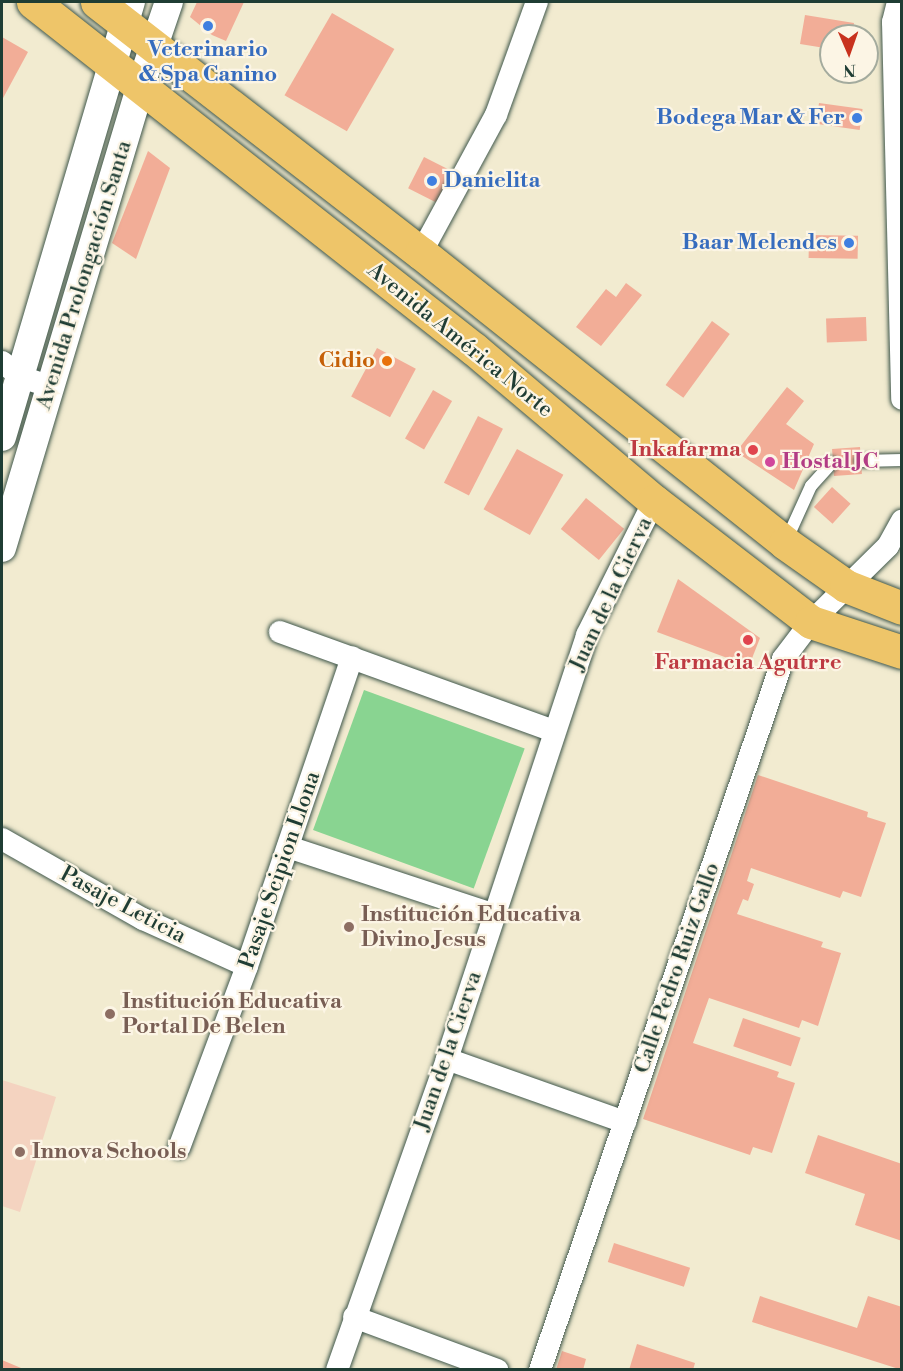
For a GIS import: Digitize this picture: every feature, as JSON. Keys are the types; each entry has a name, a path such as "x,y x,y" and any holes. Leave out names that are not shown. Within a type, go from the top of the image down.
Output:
{"main road":[{"name":"Avenida América Norte","path":"33,2 474,349 654,501 811,621 902,652"},
{"name":"Avenida América Norte","path":"97,2 128,12 154,46 421,253 785,543 846,586 902,608"},
{"path":"474,349 500,317"}],"street":[{"name":"Avenida Prolongación Santa","path":"2,548 141,87 169,2"},
{"path":"421,253 496,115 537,2"},
{"path":"898,2 893,22 902,399"},
{"name":"Avenida Prolongación Santa","path":"2,437 11,369 113,65 128,12"},
{"path":"11,369 51,387"},
{"path":"2,445 31,454"},
{"name":"Juan de la Cierva","path":"337,1370 447,1059 553,731 587,635 654,501"},
{"name":"Calle Pedro Ruiz Gallo","path":"540,1370 783,659 811,621 888,546 902,521"},
{"path":"280,632 553,731"},
{"name":"Pasaje Scipion Llona","path":"179,1148 248,966 352,657"},
{"name":"Pasaje Leticia","path":"2,839 143,919 248,966"},
{"path":"288,847 495,915"},
{"path":"447,1059 625,1122"},
{"path":"354,1317 497,1370"}],"lane":[{"path":"861,461 902,460"},
{"path":"785,543 811,486 832,463"}],"shaded area":[{"name":"Innova Schools","path":"2,1080 56,1097 20,1212 2,1206"}],"green space":[{"path":"364,690 525,748 474,888 313,830"}],"building":[{"path":"197,2 244,2 226,41 212,35 190,17"},
{"path":"332,13 394,49 347,131 284,95"},
{"path":"805,15 854,23 819,24 819,47 800,44"},
{"path":"2,37 28,52 2,100"},
{"path":"819,103 863,109 860,130 816,124"},
{"path":"148,151 170,168 136,259 112,243"},
{"name":"Danielita","path":"424,157 456,173 440,205 408,188"},
{"path":"809,235 858,236 858,259 809,258"},
{"path":"626,283 642,295 601,346 576,327 606,289 616,297"},
{"path":"866,317 867,341 827,342 826,318"},
{"path":"712,321 730,334 683,398 666,385"},
{"path":"377,348 416,369 390,417 351,397"},
{"path":"787,387 804,401 786,424 814,444 794,490 736,452"},
{"path":"433,390 452,401 424,449 405,438"},
{"path":"478,416 503,429 469,496 444,483"},
{"path":"860,447 862,474 834,476 832,449"},
{"path":"517,449 563,475 530,535 484,509"},
{"path":"832,487 851,504 833,524 814,507"},
{"path":"586,498 624,529 599,560 561,529"},
{"path":"678,579 760,638 749,666 657,632"},
{"path":"758,775 868,812 867,817 886,823 861,897 843,891 840,898 751,868 747,881 754,884 748,901 743,899 737,914 823,942 821,947 841,953 818,1026 802,1020 799,1028 709,998 693,1043 779,1072 777,1077 795,1083 772,1153 753,1147 750,1155 643,1119"},
{"path":"743,1018 801,1038 791,1066 733,1046"},
{"path":"818,1135 902,1164 902,1241 855,1225 865,1194 805,1173"},
{"path":"614,1243 690,1268 684,1287 608,1262"},
{"path":"760,1296 857,1328 868,1296 902,1307 902,1370 752,1322"},
{"path":"637,1344 695,1363 693,1370 629,1370"},
{"path":"562,1351 586,1359 583,1370 556,1370"},
{"path":"2,1360 21,1368 20,1370 2,1370"}],"place":[{"name":"Veterinario & Spa Canino","path":"208,26"},
{"name":"Bodega Mar & Fer","path":"857,118"},
{"name":"Danielita","path":"432,181"},
{"name":"Baar Melendes","path":"849,243"},
{"name":"Cidio","path":"387,361"},
{"name":"Inkafarma","path":"753,450"},
{"name":"Hostal JC","path":"770,462"},
{"name":"Farmacia Agutrre","path":"748,640"},
{"name":"Institución Educativa Divino Jesus","path":"349,927"},
{"name":"Institución Educativa Portal De Belen","path":"110,1014"},
{"name":"Innova Schools","path":"20,1152"}]}
